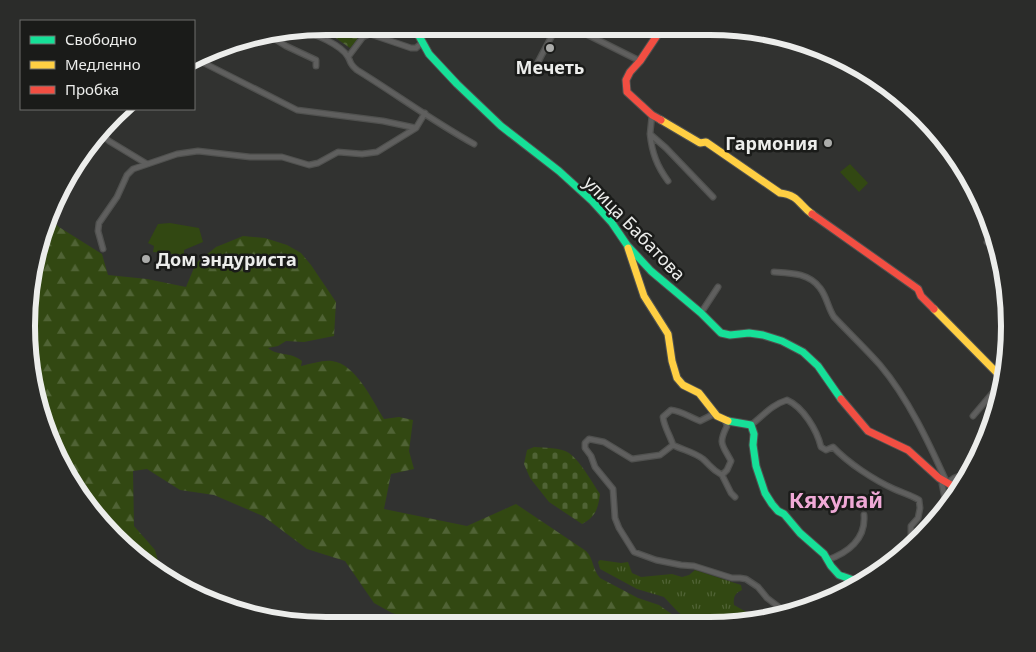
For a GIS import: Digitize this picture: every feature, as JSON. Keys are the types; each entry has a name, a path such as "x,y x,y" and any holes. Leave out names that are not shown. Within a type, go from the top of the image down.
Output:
{"street":[{"path":"348,57 363,37 368,35"},
{"path":"373,35 411,48 416,48 423,42"},
{"name":"улица Бабатова","path":"419,35 429,54 457,84 501,126 559,171 592,201 612,223 627,245 651,271 701,313 718,330 725,335 763,334 803,352 818,366 842,402 868,431 908,450 945,481 954,486"},
{"path":"538,62 552,35"},
{"path":"588,35 640,60"},
{"path":"657,35 630,72 626,80 627,92 652,115 700,143 706,142 780,193 790,194 801,202 803,208 918,289 921,296 997,373"},
{"path":"316,36 326,39 348,57 350,64 357,70 474,144"},
{"path":"276,40 316,60 316,66"},
{"path":"203,62 298,110 383,121 416,128"},
{"path":"102,249 98,231 99,223 117,197 126,175 133,169 177,154 198,151 244,156 282,157 309,165 318,163 338,152 362,154 377,152 416,128 425,113"},
{"path":"652,115 650,134 654,154 659,169 668,181"},
{"path":"650,134 714,197"},
{"path":"105,137 147,164"},
{"path":"627,245 644,296 668,334 672,361 682,385 699,392 717,416 725,420 751,425"},
{"path":"774,272 801,274 820,288 834,317 880,365 905,399 934,453 945,481"},
{"path":"701,313 718,287"},
{"path":"972,416 993,392"},
{"path":"751,425 773,406 787,400 793,403 805,415 822,447 826,450 833,447 848,461 866,473 892,488 919,500 918,518 911,526 910,538"},
{"path":"672,446 662,417 671,410 681,411 689,417 700,421 716,413"},
{"path":"722,475 727,470 731,461 721,442 722,434 727,426 725,420"},
{"path":"751,425 754,434 754,456 765,493 778,511 784,514 800,533 824,554 839,575 853,580"},
{"path":"672,446 660,455 632,459 604,442 589,439 585,443 595,467 614,489 615,518 634,552 656,560 694,566 732,578 746,580 758,587 767,598 781,608"},
{"path":"672,446 692,452 711,469 722,475 735,497"},
{"path":"945,498 942,484 960,476"},
{"path":"828,560 846,552 855,544 864,530 864,515"}],"green space":[{"path":"331,35 359,35 350,48"},
{"path":"850,164 868,183 859,192 840,172"},
{"path":"54,222 102,254 108,275 147,279 186,287 196,263 216,247 243,236 265,238 287,245 301,253 336,302 334,336 304,342 286,341 278,346 268,348 298,358 302,361 301,366 324,361 341,364 356,376 369,393 384,419 399,417 413,420 409,451 414,469 391,474 384,509 467,526 516,504 586,551 600,578 638,598 659,605 676,617 406,617 392,613 374,603 345,561 307,549 263,516 214,495 180,490 147,469 133,471 134,526 155,550 159,564 134,545 107,518 74,472 50,420 37,364 35,326 37,288 45,251"},
{"path":"170,223 199,228 203,242 184,250 184,255 153,252 154,246 148,243 158,224"},
{"path":"534,447 565,451 574,457 582,467 600,494 596,512 587,521 582,524 549,502 530,478 524,464 527,450"},
{"path":"600,560 628,562 632,573 641,577 672,574 682,577 689,575 695,570 741,585 742,590 735,596 734,605 751,614 685,617 664,597 637,589 600,569 598,562"}],"traffic: fast":[{"path":"418,35 429,54 457,84 501,126 559,171 592,201 612,223 627,245 651,271 701,313 721,333 730,335 749,333 763,335 782,341 803,352 818,366 841,399"},
{"path":"728,421 751,425 754,434 753,445 756,466 765,493 772,504 824,554 839,575 853,580"}],"traffic: slow":[{"path":"661,120 700,143 706,142 780,193 795,198 812,214"},
{"path":"628,248 644,296 668,334 677,378 683,385 699,393 717,416 728,421"},
{"path":"934,309 997,373"}],"traffic: jam":[{"path":"657,35 626,80 627,92 652,115 661,120"},
{"path":"812,214 918,289 921,296 934,309"},
{"path":"841,399 868,431 908,450 939,478 953,486"}],"place":[{"name":"Мечеть","path":"550,48"},
{"name":"Гармония","path":"828,143"},
{"name":"Дом эндуриста","path":"146,259"}],"district":[{"name":"Кяхулай","path":"836,499"}]}
